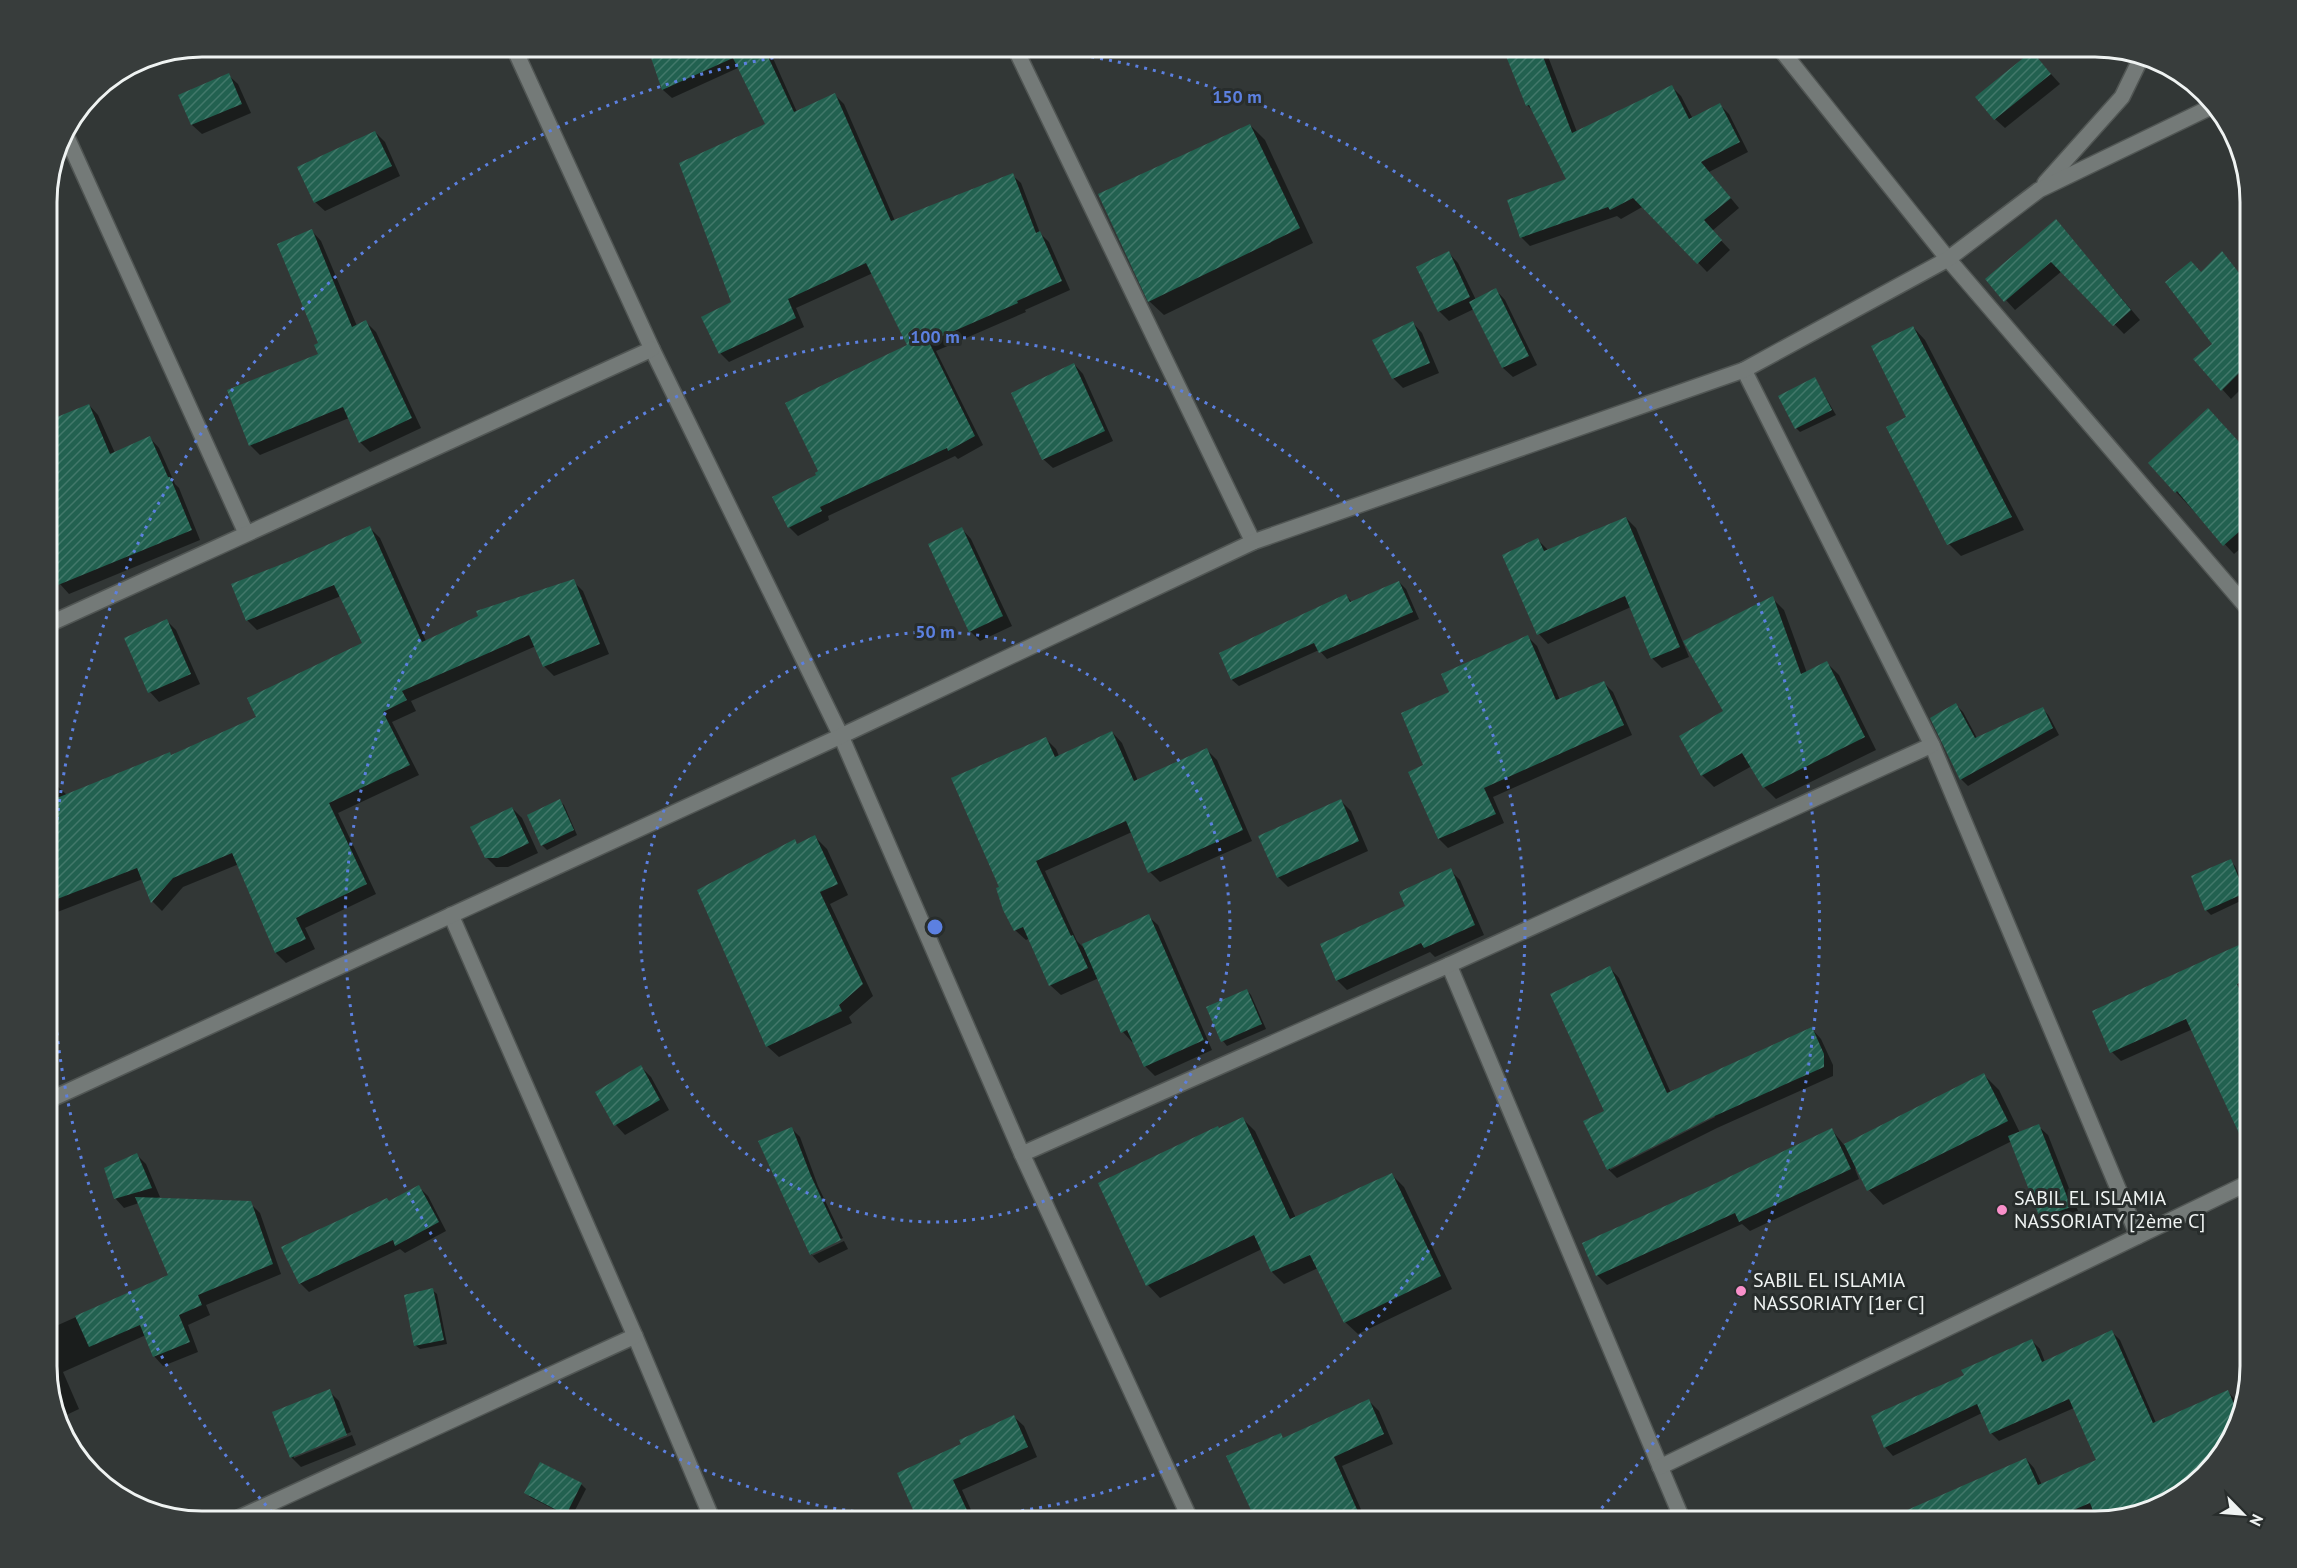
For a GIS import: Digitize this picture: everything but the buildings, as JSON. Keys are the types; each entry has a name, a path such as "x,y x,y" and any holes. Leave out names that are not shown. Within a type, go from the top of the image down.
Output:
{"street":[{"path":"518,57 652,349 841,736 1022,1154 1186,1511"},
{"path":"1019,57 1253,542"},
{"path":"1787,57 1948,259 2240,599"},
{"path":"57,1096 841,736 1253,542 1744,370 1948,259 2039,190 2122,97 2138,64"},
{"path":"2039,190 2206,109"},
{"path":"69,145 246,532"},
{"path":"57,620 246,532 652,349"},
{"path":"1744,370 1932,745 2138,1236"},
{"path":"1022,1154 1932,745"},
{"path":"451,915 709,1511"},
{"path":"1449,964 1679,1511"},
{"path":"1660,1467 2240,1187"},
{"path":"254,1511 635,1336"}],"place":[{"name":"SABIL EL ISLAMIA NASSORIATY [2ème C]","path":"2002,1210"},
{"name":"SABIL EL ISLAMIA NASSORIATY [1er C]","path":"1741,1291"}]}
